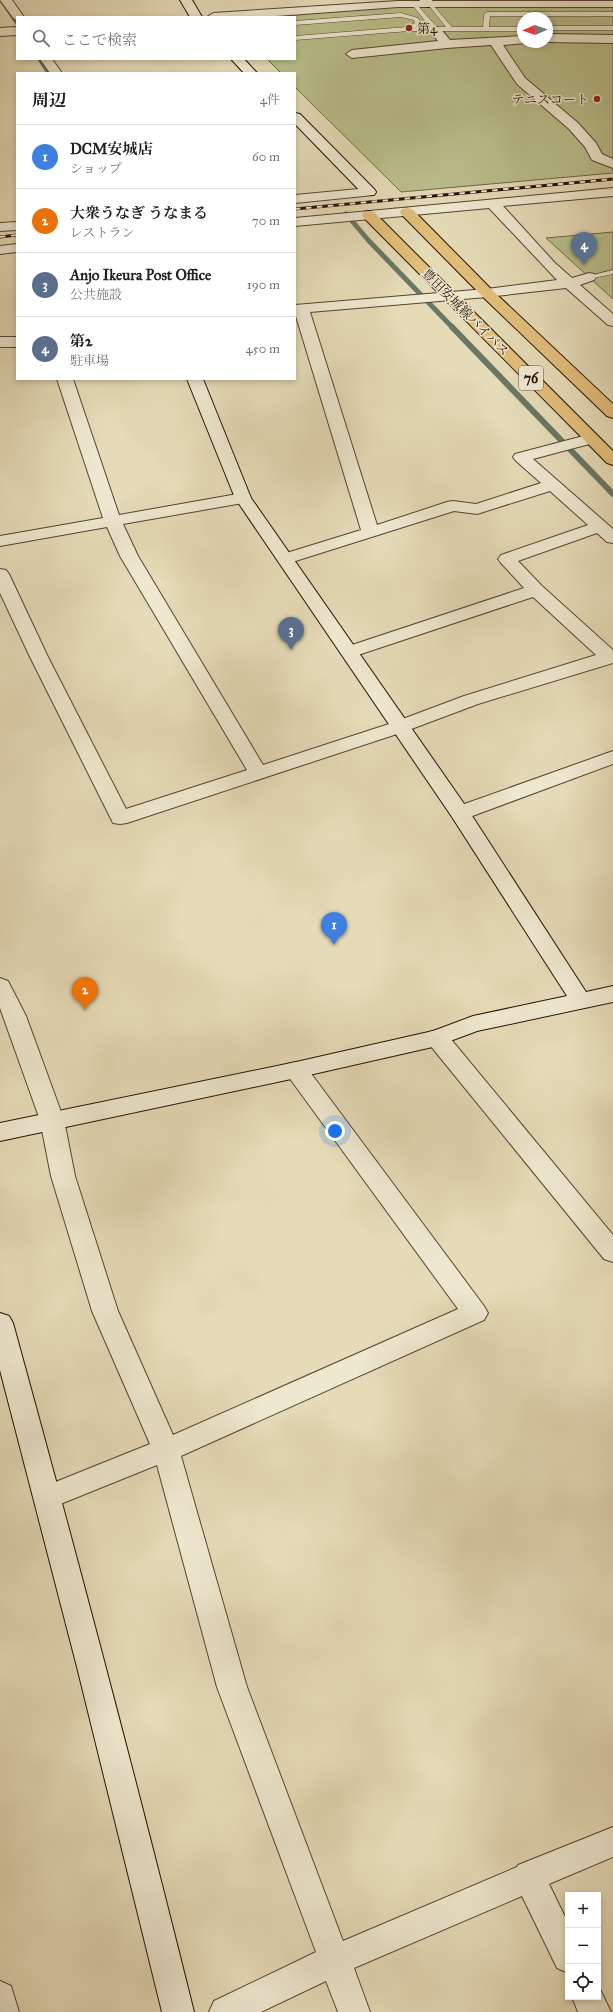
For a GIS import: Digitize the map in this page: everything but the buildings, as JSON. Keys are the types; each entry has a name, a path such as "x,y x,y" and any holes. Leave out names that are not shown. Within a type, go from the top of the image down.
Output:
{"main road":[{"name":"豊田安城線バイパス","path":"407,212 487,293 613,413"},
{"name":"豊田安城線バイパス","path":"369,215 613,460"}],"street":[{"path":"6,0 17,16"},
{"path":"186,0 195,16"},
{"path":"197,0 204,16"},
{"path":"229,16 425,4 612,10"},
{"path":"435,30 447,44"},
{"path":"0,32 16,31"},
{"path":"553,37 613,32"},
{"path":"340,38 360,66"},
{"path":"352,54 447,44 517,40"},
{"path":"495,42 522,82 578,132 592,147 597,158 613,164"},
{"path":"47,60 55,72"},
{"path":"238,60 250,72"},
{"path":"296,119 369,192 296,199"},
{"path":"296,222 613,192"},
{"path":"492,203 550,266 613,322"},
{"path":"0,227 16,226"},
{"path":"0,250 16,248"},
{"path":"370,531 298,308 357,305 450,295 487,293 570,283 589,277"},
{"path":"0,342 16,342"},
{"path":"65,380 113,522 129,556 258,773"},
{"path":"195,380 243,498 286,558 399,727 460,813 581,1001"},
{"path":"591,439 521,457 613,538"},
{"path":"286,558 453,506 477,508 553,485"},
{"path":"0,541 243,498"},
{"path":"600,526 507,558 536,590 611,657"},
{"path":"0,574 38,657 120,818 399,727 471,700 611,657"},
{"path":"349,652 536,590"},
{"path":"460,813 613,757"},
{"path":"0,986 15,1016 52,1120 63,1176 105,1311 166,1450 232,1687 354,2012"},
{"path":"0,1132 296,1070 437,1038 473,1024 613,994"},
{"path":"437,1038 613,1252"},
{"path":"48,1497 166,1450 475,1313 296,1070"},
{"path":"0,1323 48,1497 135,1834 178,2012"},
{"path":"225,2012 335,1960 529,1876 613,1842"},
{"path":"529,1876 565,1951"},
{"path":"0,1997 3,2012"},
{"path":"589,2000 595,2012"}],"lane":[{"path":"425,4 450,29"},
{"path":"425,4 435,30"},
{"path":"486,29 487,14 612,10 613,32 553,28"},
{"path":"296,23 401,15 416,19 418,24 408,29"},
{"path":"332,20 340,38"},
{"path":"296,38 340,38 408,29 435,30 517,28"},
{"path":"589,277 610,273 613,279"}],"green space":[{"path":"613,5 613,173 401,192 296,88 296,72 280,72 268,60 296,60 296,16 282,16 373,7"},
{"path":"613,232 613,299 546,238"}],"waterway":[{"path":"2,0 16,21"},
{"path":"41,60 48,72"},
{"path":"346,214 369,241 453,328"},
{"path":"452,327 613,494"}],"railway":[{"path":"296,209 613,179"},
{"path":"0,237 16,235"}],"place":[{"name":"第4","path":"409,28"},
{"name":"テニスコート","path":"597,99"},
{"name":"第2","path":"584,265"},
{"name":"Anjo Ikeura Post Office","path":"291,650"},
{"name":"DCM安城店","path":"334,945"},
{"name":"大衆うなぎ うなまる","path":"85,1010"}]}
